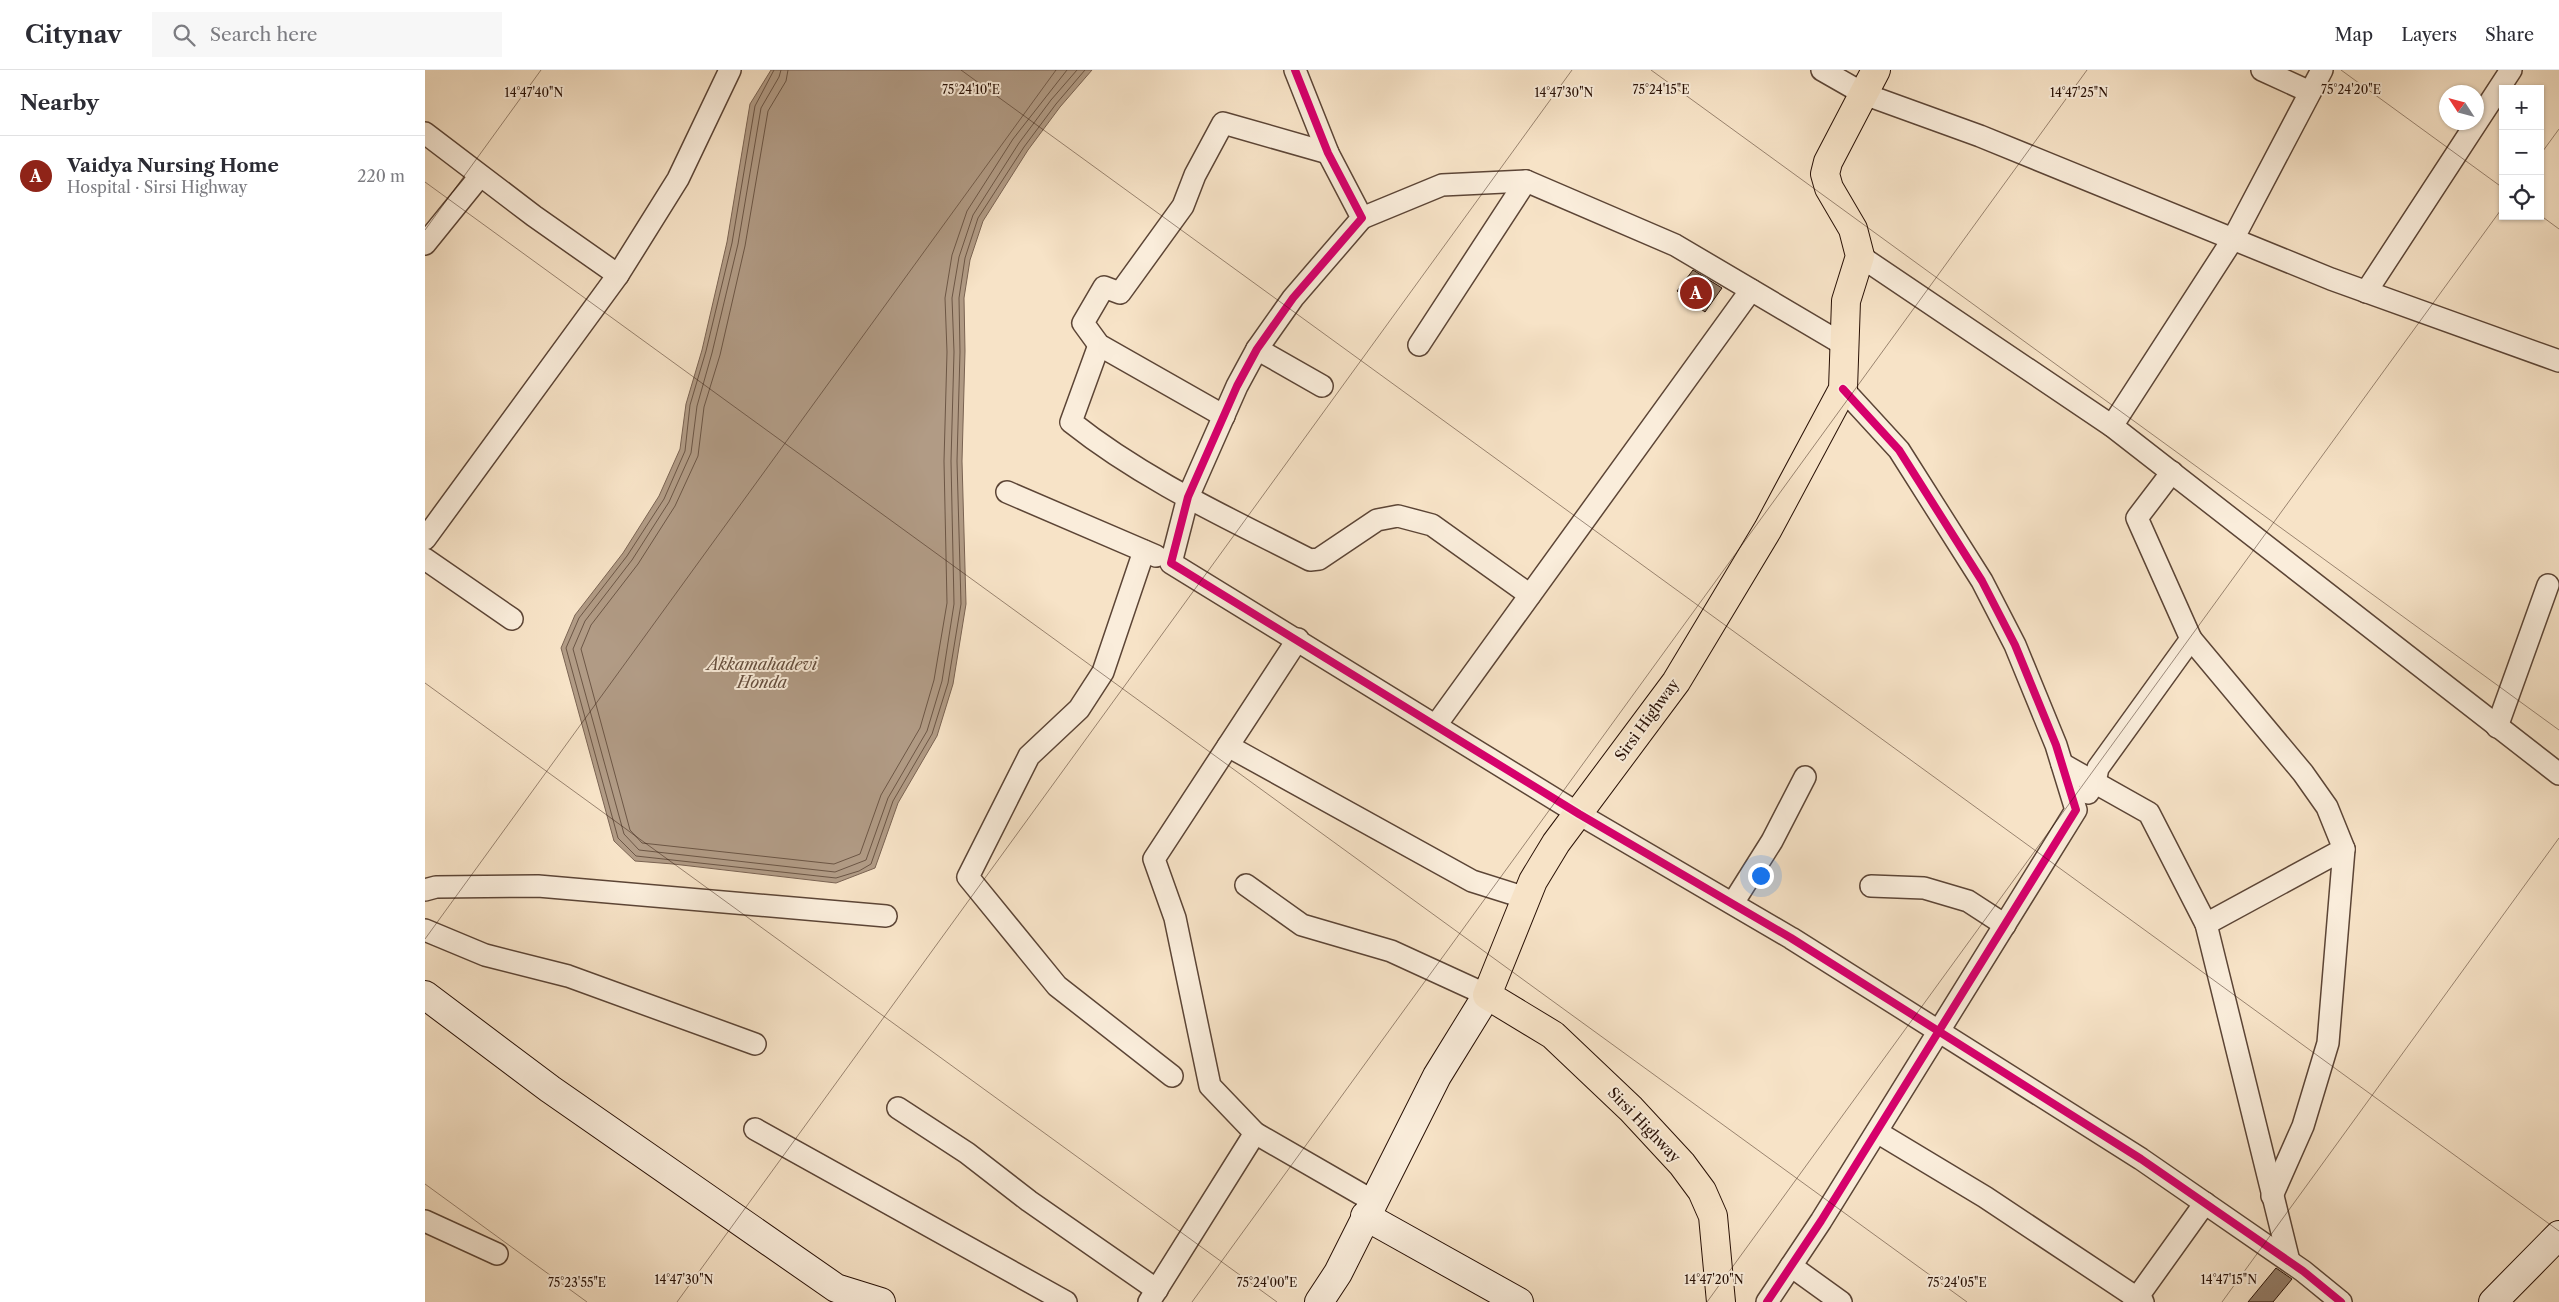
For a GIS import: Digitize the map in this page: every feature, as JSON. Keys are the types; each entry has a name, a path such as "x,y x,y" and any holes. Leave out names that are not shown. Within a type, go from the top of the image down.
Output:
{"main road":[{"path":"1860,256 1853,229 1829,188 1825,174 1828,162 1876,70"},
{"name":"Sirsi Highway","path":"1721,1302 1713,1216 1702,1191 1682,1164 1631,1109 1553,1035 1487,995 1533,880 1556,843 1675,682 1768,530 1843,389 1846,301 1860,256"}],"street":[{"path":"425,539 618,274 678,179 730,70"},
{"path":"1295,70 1328,153 1362,218"},
{"path":"1822,70 1864,94 1980,136 2366,292 2559,361"},
{"path":"2262,70 2310,92"},
{"path":"2112,426 2233,239 2322,70"},
{"path":"2366,292 2511,70"},
{"path":"1224,416 1099,345 1083,323 1104,287 1120,293 1183,206 1195,175 1223,122 1328,153"},
{"path":"425,133 480,176 618,274"},
{"path":"425,244 480,176"},
{"path":"1419,345 1526,181"},
{"path":"1171,563 1188,497 1224,416 1257,349 1293,298 1362,218 1442,185 1526,181 1675,245 1845,346"},
{"path":"1860,256 2112,426 2559,774"},
{"path":"1436,725 1751,290"},
{"path":"1099,345 1071,422 1099,444 1150,477 1310,560 1319,559 1377,520 1398,516 1432,525 1530,595"},
{"path":"1257,349 1322,386"},
{"path":"1843,389 1899,450 1982,581 2015,645 2062,764 2077,810"},
{"path":"2172,472 2137,518 2191,639 2303,773 2327,807 2343,849 2328,1043 2303,1126 2272,1196"},
{"path":"1007,492 1171,563 1298,639 1579,814 1733,904 1939,1031 2141,1159 2289,1261 2341,1302"},
{"path":"1144,551 1103,672 1079,709 1029,756 968,877 1057,986 1172,1076"},
{"path":"425,559 512,619"},
{"path":"2497,726 2548,585"},
{"path":"1298,639 1155,860 1175,918 1210,1086 1255,1133 1369,1209 1519,1302"},
{"path":"1767,1302 1877,1132 2095,782 2098,768 2191,639"},
{"path":"1229,746 1472,882 1526,898"},
{"path":"2062,764 2149,812 2206,924 2289,1261"},
{"path":"1733,904 1772,841 1805,777"},
{"path":"2206,924 2343,849"},
{"path":"1246,885 1302,925 1391,951 1487,995 1437,1076 1338,1273 1319,1302"},
{"path":"425,890 436,887 538,886 886,916"},
{"path":"1871,886 1924,888 1959,898 1968,901 2005,925"},
{"path":"425,930 485,956 568,976 755,1044"},
{"path":"425,995 550,1089 836,1288 881,1302"},
{"path":"898,1108 967,1153 1153,1296 1255,1133"},
{"path":"755,1129 1066,1302"},
{"path":"1877,1132 1985,1197 2138,1301 2205,1203"},
{"path":"425,1221 497,1254"},
{"path":"2493,1302 2559,1235"},
{"path":"1791,1266 1841,1302"}],"water":[{"name":"Akkamahadevi Honda","path":"771,70 1092,70 1060,107 1028,150 983,221 970,260 964,298 965,351 962,461 966,604 953,684 937,736 898,803 875,868 836,883 635,861 614,841 561,648 575,615 623,553 659,496 680,449 686,404 702,350 727,242 750,104"}],"building":[{"path":"1693,270 1722,288 1705,312 1677,291"},
{"path":"2276,1268 2292,1279 2273,1302 2248,1302"}],"cycle path":[{"path":"1295,70 1328,153 1362,218 1293,298 1257,349 1237,386 1188,497 1171,563 1579,814 1791,938 2141,1159 2303,1271 2341,1302"},
{"path":"1767,1302 1821,1221 2076,810 2056,745 2015,645 1982,581 1899,450 1843,389"}],"place":[{"name":"Vaidya Nursing Home","path":"1696,293"}]}
